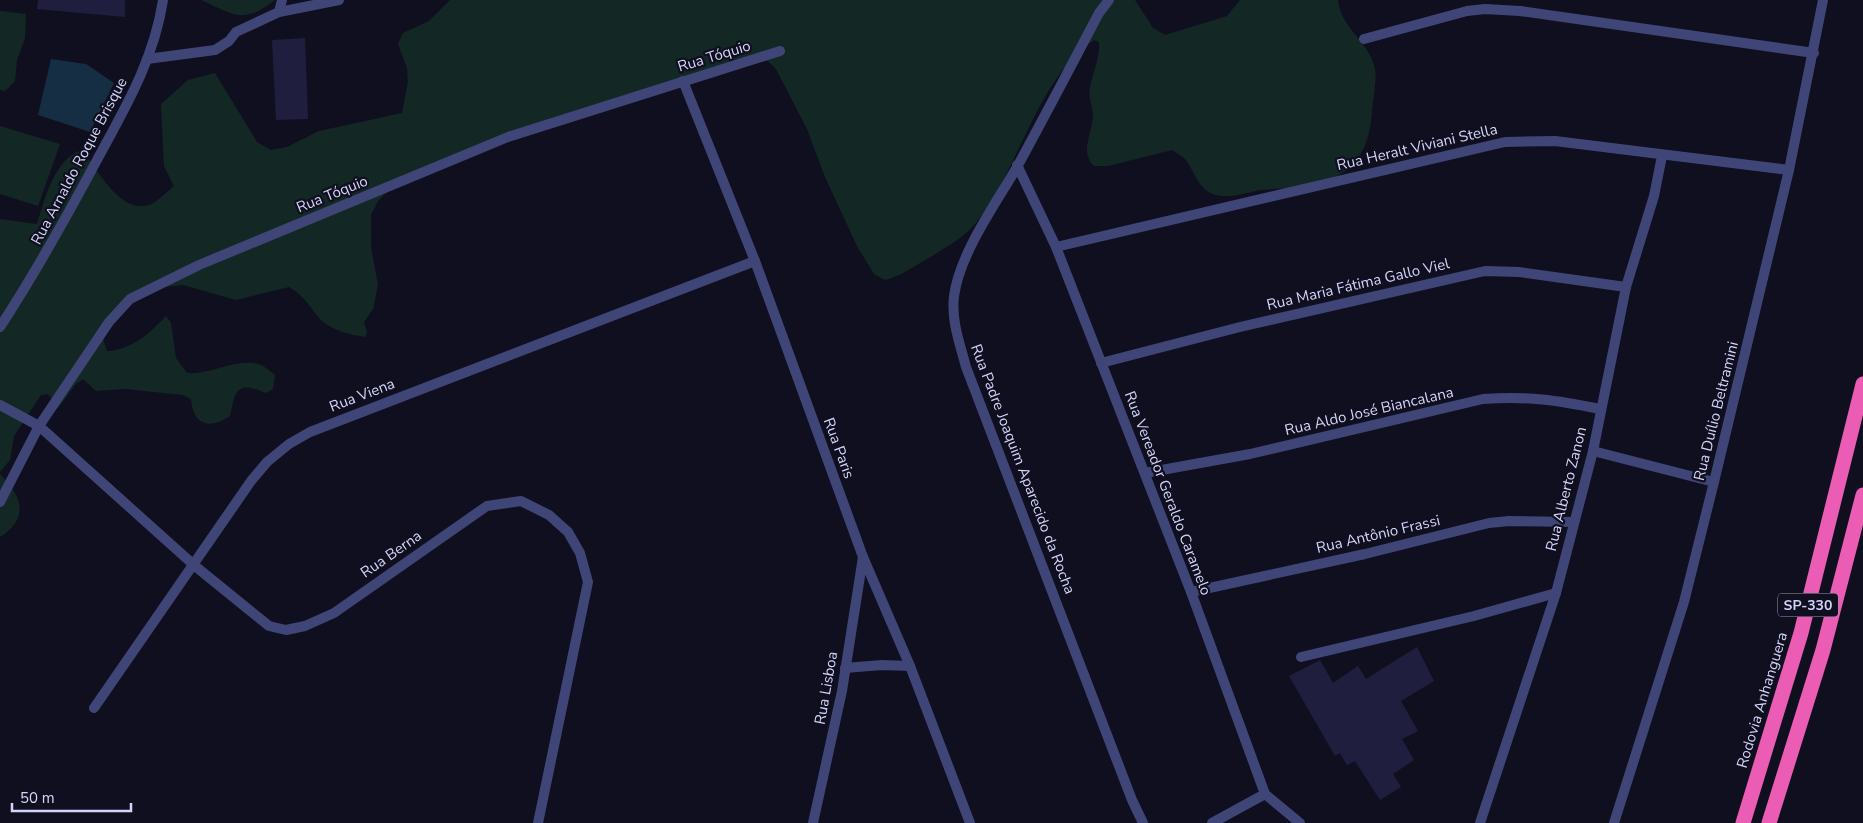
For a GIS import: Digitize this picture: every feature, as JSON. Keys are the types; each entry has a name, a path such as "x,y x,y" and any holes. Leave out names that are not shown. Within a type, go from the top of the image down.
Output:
{"highway":[{"name":"Rodovia Anhanguera","path":"1743,823 1801,633 1863,384"},
{"name":"SP-330","path":"1770,823 1823,650 1863,495"}],"street":[{"name":"Rua Arnaldo Roque Brisque","path":"0,327 42,263 138,86 160,18 163,0"},
{"path":"280,12 282,0"},
{"path":"147,59 215,50 229,41 236,32 280,12 314,2 340,0"},
{"name":"Rua Padre Joaquim Aparecido da Rocha","path":"1109,0 1099,13 1017,166 983,225 959,274 954,297 954,325 966,367 1132,800 1143,823"},
{"name":"Rua Duílio Beltramini","path":"1614,823 1684,602 1789,170 1823,0"},
{"path":"1364,39 1467,11 1485,9 1520,11 1814,52"},
{"name":"Rua Tóquio","path":"0,502 39,426 109,322 130,300 199,265 508,137 780,51"},
{"name":"Rua Paris","path":"683,81 755,261 862,557 910,666 970,823"},
{"name":"Rua Heralt Viviani Stella","path":"1056,247 1505,142 1555,141 1662,156 1789,170"},
{"name":"Rua Alberto Zanon","path":"1480,823 1556,593 1593,451 1626,287 1654,196 1662,156"},
{"name":"Rua Vereador Geraldo Caramelo","path":"1017,166 1056,247 1191,592 1265,794"},
{"name":"Rua Viena","path":"94,708 251,481 267,462 288,444 310,432 755,261"},
{"name":"Rua Maria Fátima Gallo Viel","path":"1100,363 1258,322 1485,271 1519,272 1626,287"},
{"name":"Rua Aldo José Biancalana","path":"1145,474 1250,454 1483,399 1521,396 1550,399 1600,409"},
{"name":"Rua Berna","path":"0,405 39,426 194,566 269,626 286,630 305,626 334,613 486,506 521,501 549,515 568,532 576,546 588,582 538,823"},
{"path":"1593,451 1714,482"},
{"name":"Rua Antônio Frassi","path":"1191,592 1365,554 1489,523 1508,521 1574,522"},
{"name":"Rua Lisboa","path":"814,823 842,691 862,557"},
{"path":"1301,657 1474,616 1556,593"},
{"path":"845,668 882,664 910,666"},
{"path":"1212,823 1265,794 1300,823"}],"green space":[{"path":"201,0 275,0 255,13 239,15 222,10"},
{"path":"450,0 1135,0 1153,28 1165,35 1227,16 1240,0 1338,0 1344,19 1372,59 1375,69 1375,85 1370,127 1366,141 1354,163 1344,172 1333,178 1303,187 1266,189 1233,196 1222,196 1205,190 1185,159 1172,150 1108,166 1094,166 1090,160 1087,148 1093,114 1090,97 1091,81 1099,48 1099,42 1094,40 1074,57 1057,78 1042,102 991,202 975,224 959,239 929,258 885,280 874,274 857,246 825,177 807,129 776,69 768,61 757,58 476,148 390,189 378,201 371,215 371,247 378,285 373,309 364,322 367,333 365,337 342,332 325,324 303,298 289,287 236,300 183,285 148,289 128,296 103,339 107,351 125,348 140,340 166,316 171,323 176,358 187,373 205,372 240,363 258,364 275,375 273,389 266,393 249,388 239,390 236,393 230,416 209,424 203,422 195,415 191,399 183,395 125,389 96,391 83,379 76,384 58,408 48,394 41,395 14,436 10,460 0,472 0,219 37,224 56,173 69,157 78,151 85,155 112,190 129,204 149,205 158,200 174,186 164,166 161,104 188,80 215,73 257,142 271,150 287,147 319,131 402,113 408,82 407,68 398,44 403,33 429,21"},
{"path":"0,11 26,14 25,38 17,60 15,81 5,91 0,90"},
{"path":"0,126 60,144 38,206 0,194"},
{"path":"0,474 14,490 20,507 16,522 10,530 0,537"}],"water":[{"path":"51,59 86,64 114,83 90,132 38,115"}],"building":[{"path":"38,0 125,0 125,17 37,9"},
{"path":"305,38 308,119 276,120 272,40"},
{"path":"1417,647 1434,681 1401,701 1418,731 1402,739 1414,760 1393,774 1401,787 1380,800 1355,761 1347,765 1340,753 1335,756 1289,676 1320,660 1333,683 1358,666 1366,679"}]}
